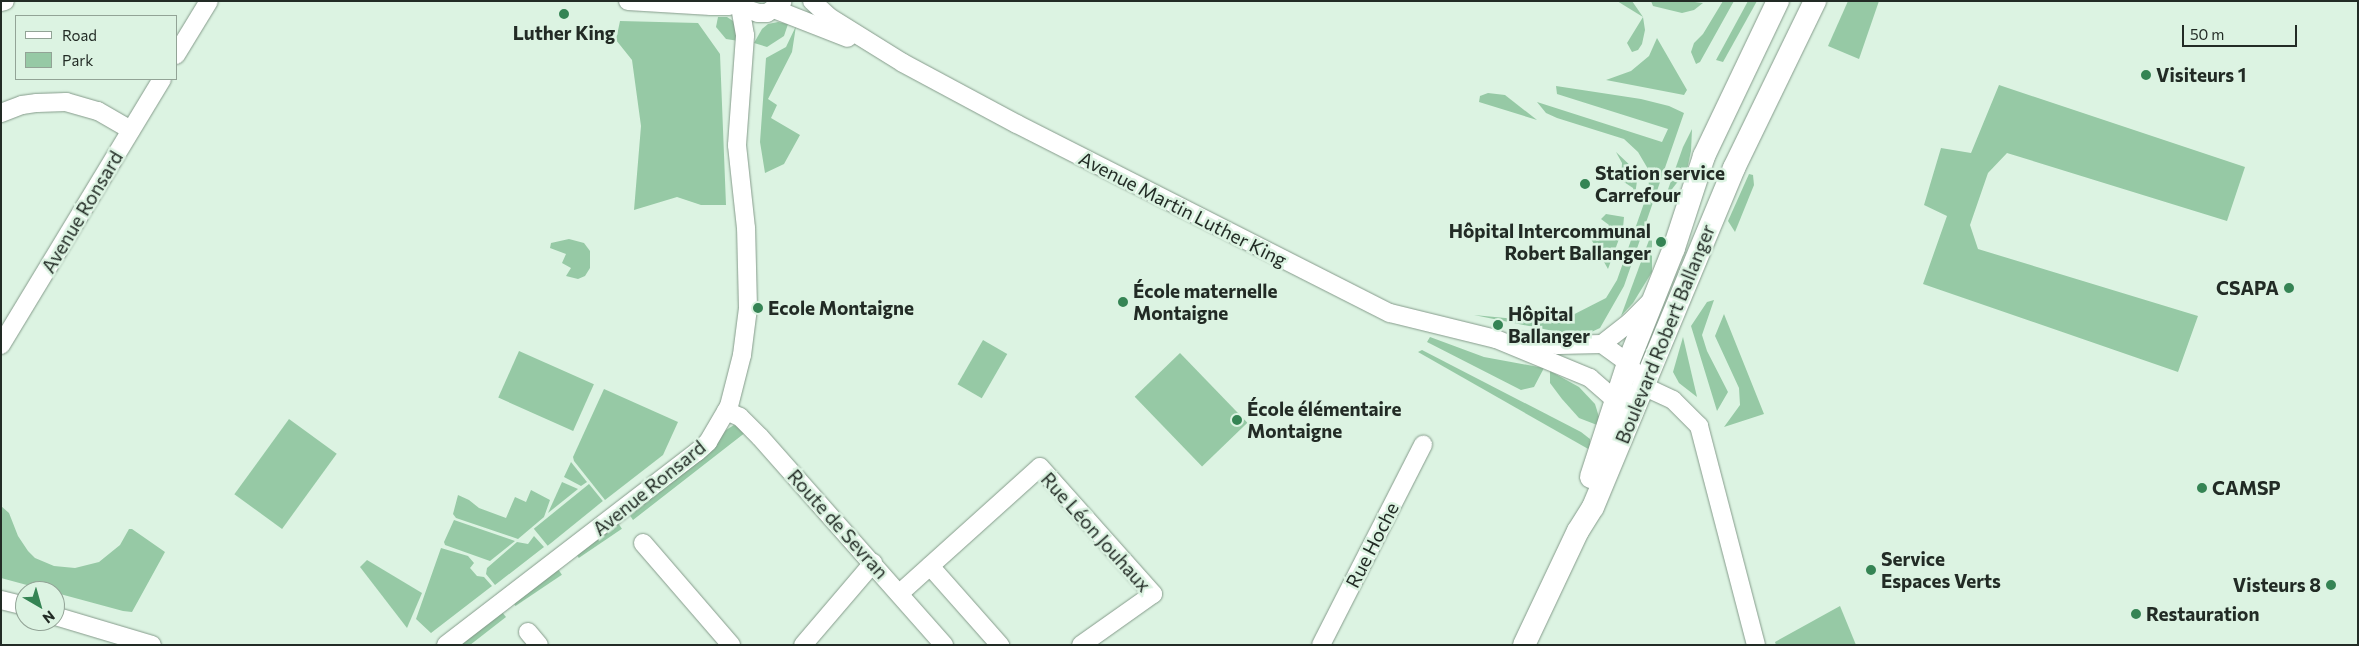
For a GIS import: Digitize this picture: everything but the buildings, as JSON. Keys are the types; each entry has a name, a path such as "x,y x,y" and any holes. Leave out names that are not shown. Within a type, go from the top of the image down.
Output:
{"main road":[{"name":"Boulevard Robert Ballanger","path":"1578,531 1583,503 1628,363 1674,248 1704,156 1778,1"},
{"name":"Boulevard Robert Ballanger","path":"1524,645 1578,531 1593,507 1734,168 1815,1"}],"street":[{"path":"178,52 209,1"},
{"name":"Avenue Martin Luther King","path":"628,1 722,6 737,4 758,13 774,8 881,51"},
{"name":"Avenue Martin Luther King","path":"812,1 829,17 881,51 1017,124 1390,313 1496,339 1558,345 1602,344"},
{"name":"Avenue Ronsard","path":"446,645 697,452 708,442 726,411 742,355 748,308 746,228 738,145 738,109 745,35 737,4"},
{"name":"Avenue Ronsard","path":"744,59 753,34 774,8"},
{"name":"Avenue Ronsard","path":"1,345 161,80"},
{"path":"1,113 22,105 66,102 98,111 131,130"},
{"path":"1655,297 1630,322 1602,344 1628,363 1643,386 1673,400 1699,426 1756,645"},
{"name":"Avenue Martin Luther King","path":"1496,339 1590,378 1616,401"},
{"path":"1616,401 1643,386"},
{"name":"Route de Sevran","path":"726,411 740,416 754,431 900,593 944,645"},
{"name":"Rue Hoche","path":"1321,645 1423,446"},
{"name":"Rue Léon Jouhaux","path":"900,593 1040,467 1152,594 1082,645"},
{"path":"643,543 730,645"},
{"path":"808,641 872,563"},
{"path":"930,566 1000,645"},
{"path":"1,600 15,604"},
{"path":"65,619 152,645"}],"green space":[{"path":"1617,1 1632,1 1643,17"},
{"path":"1651,1 1703,3 1694,10 1682,13 1653,6"},
{"path":"1723,1 1734,1 1700,62 1696,64 1691,52 1694,43 1703,34"},
{"path":"1748,1 1757,1 1723,62 1716,60"},
{"path":"1848,1 1879,1 1859,59 1828,46"},
{"path":"718,17 727,17 733,21 738,30 739,41 726,39 716,27"},
{"path":"1643,17 1645,30 1642,44 1638,50 1632,52 1627,43"},
{"path":"620,21 698,23 720,54 726,205 701,205 677,197 634,210 641,126 632,60 616,40"},
{"path":"778,22 788,24 784,36 767,47 754,43 762,29 768,24"},
{"path":"796,26 792,52 768,99 777,105 771,118 800,135 784,164 765,173 760,142 766,58 786,47"},
{"path":"1657,38 1687,90 1684,95 1606,80 1631,71 1649,56"},
{"path":"1999,85 2245,167 2227,221 2007,153 1988,173 1970,225 1978,249 2198,316 2178,372 1923,284 1947,216 1924,205 1941,148 1971,153"},
{"path":"1556,86 1641,99 1669,106 1684,113 1624,286 1600,328 1587,334 1568,334 1474,315 1557,323 1606,298 1617,280 1649,189 1648,169 1638,152 1624,139 1557,118 1546,113 1537,102 1662,142 1668,129 1557,94"},
{"path":"1488,93 1505,95 1537,120 1479,102 1480,96"},
{"path":"1692,129 1691,151 1687,170 1665,198 1683,147"},
{"path":"1616,152 1634,169 1637,181 1635,195 1633,188 1621,180 1622,163"},
{"path":"1749,174 1753,175 1754,185 1735,232 1728,221"},
{"path":"1606,214 1624,217 1623,228 1608,269 1591,239 1595,231 1605,234 1609,225 1601,219"},
{"path":"1652,232 1652,272 1633,303 1621,316"},
{"path":"569,239 584,243 590,251 590,268 585,276 578,279 566,276 571,268 562,263 566,254 550,248 551,243"},
{"path":"1714,300 1702,335 1707,351 1728,392 1717,411 1691,326 1707,302"},
{"path":"1724,314 1764,414 1724,427 1740,405 1739,388 1715,336"},
{"path":"1430,337 1484,357 1544,368 1534,387 1521,390 1427,342"},
{"path":"1683,337 1697,397 1679,383 1673,372"},
{"path":"983,340 1007,354 982,398 958,384"},
{"path":"1422,350 1581,432 1590,439 1590,450 1418,352"},
{"path":"519,351 594,384 573,431 498,398"},
{"path":"1180,353 1247,423 1202,467 1135,397"},
{"path":"1550,371 1579,387 1595,404 1599,417 1597,425 1579,418 1562,399 1550,383"},
{"path":"604,389 678,422 663,455 605,500 574,461 573,457"},
{"path":"289,419 337,454 282,529 234,494"},
{"path":"734,425 746,432 633,520 629,514 714,446 726,430"},
{"path":"571,462 587,482 581,486 564,477"},
{"path":"562,482 578,489 548,513"},
{"path":"589,484 603,501 548,546 534,529"},
{"path":"531,490 550,500 544,517 518,539 456,518 453,514 458,495 469,500 479,508 506,518 515,497 526,502"},
{"path":"1,506 9,513 18,536 28,551 35,558 54,566 75,568 99,562 120,545 129,529 132,529 165,552 132,612 65,595 65,581 15,582 1,578"},
{"path":"454,520 515,541 490,561 445,545 444,542"},
{"path":"618,523 622,529 579,558 575,552"},
{"path":"534,536 544,547 495,585 486,574 487,568 517,542 528,544"},
{"path":"441,548 468,556 474,563 470,568 477,576 484,577 492,586 431,633 416,619"},
{"path":"367,560 422,593 407,628 360,567"},
{"path":"558,569 562,575 515,606 512,600"},
{"path":"1840,606 1856,645 1776,645 1775,642"},
{"path":"502,612 506,617 470,645 460,645"}],"place":[{"name":"Luther King","path":"564,14"},
{"name":"Visiteurs 1","path":"2146,75"},
{"name":"Station service Carrefour","path":"1585,184"},
{"name":"Hôpital Intercommunal Robert Ballanger","path":"1661,242"},
{"name":"CSAPA","path":"2289,288"},
{"name":"École maternelle Montaigne","path":"1123,302"},
{"name":"Ecole Montaigne","path":"758,308"},
{"name":"Hôpital Ballanger","path":"1498,325"},
{"name":"École élémentaire Montaigne","path":"1237,420"},
{"name":"CAMSP","path":"2202,488"},
{"name":"Service Espaces Verts","path":"1871,570"},
{"name":"Visteurs 8","path":"2331,585"},
{"name":"Restauration","path":"2136,614"}]}
